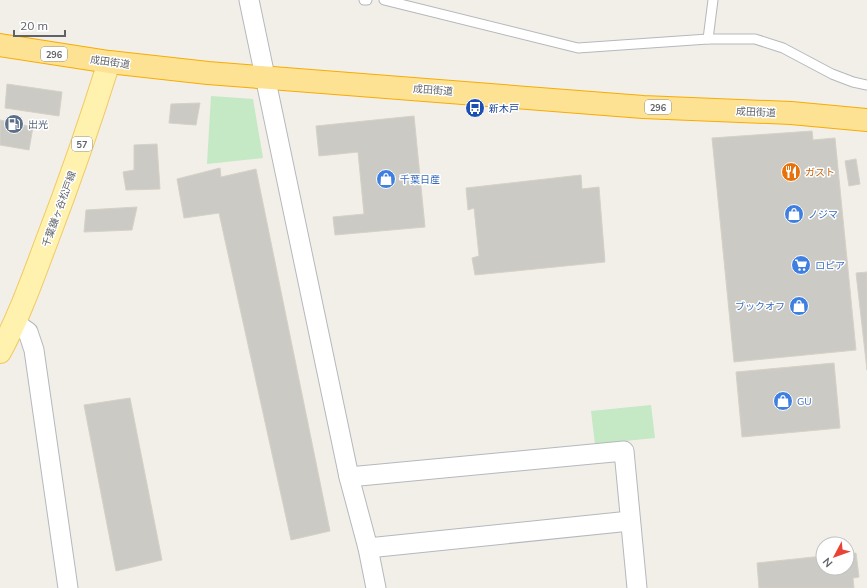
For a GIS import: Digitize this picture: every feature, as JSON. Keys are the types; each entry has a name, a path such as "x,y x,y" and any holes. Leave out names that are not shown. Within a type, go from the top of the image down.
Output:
{"highway":[{"name":"成田街道","path":"0,45 109,62 208,73 643,107 791,114 867,120"}],"main road":[{"name":"千葉鎌ヶ谷松戸線","path":"0,352 15,323 83,142 109,62"}],"street":[{"path":"249,0 349,477 368,548 376,588"},
{"path":"15,323 28,332 34,350 68,588"},
{"path":"349,477 624,451 637,588"},
{"path":"368,548 630,521"}],"lane":[{"path":"384,0 578,48 708,39 755,39 783,48 832,74 853,82 867,85"},
{"path":"708,39 713,0"}],"green space":[{"path":"211,96 253,99 263,158 207,164"},
{"path":"651,405 655,438 595,444 591,411"}],"building":[{"path":"7,84 62,92 59,116 5,108"},
{"path":"200,103 196,125 169,123 171,104"},
{"path":"414,116 425,227 335,235 333,217 364,214 358,152 319,156 316,126"},
{"path":"0,120 33,127 29,150 0,145"},
{"path":"812,131 813,140 835,138 856,350 734,362 712,138"},
{"path":"157,144 160,189 126,190 123,172 134,170 134,145"},
{"path":"856,159 860,184 849,186 845,161"},
{"path":"220,168 221,177 256,169 330,531 291,540 219,213 184,218 177,179"},
{"path":"581,175 582,189 599,187 605,262 475,275 472,258 479,256 474,208 468,210 466,188"},
{"path":"137,207 132,230 84,232 86,210"},
{"path":"867,272 867,370 856,273"},
{"path":"834,363 840,428 742,437 736,372"},
{"path":"130,398 162,560 116,571 84,405"},
{"path":"855,553 859,577 853,578 854,588 759,588 757,563 815,557 815,576 855,576"}],"place":[{"name":"新木戸","path":"475,108"},
{"name":"出光","path":"14,124"},
{"name":"ガスト","path":"791,172"},
{"name":"千葉日産","path":"386,179"},
{"name":"ノジマ","path":"794,214"},
{"name":"ロピア","path":"801,265"},
{"name":"ブックオフ","path":"799,306"},
{"name":"GU","path":"783,401"}]}
